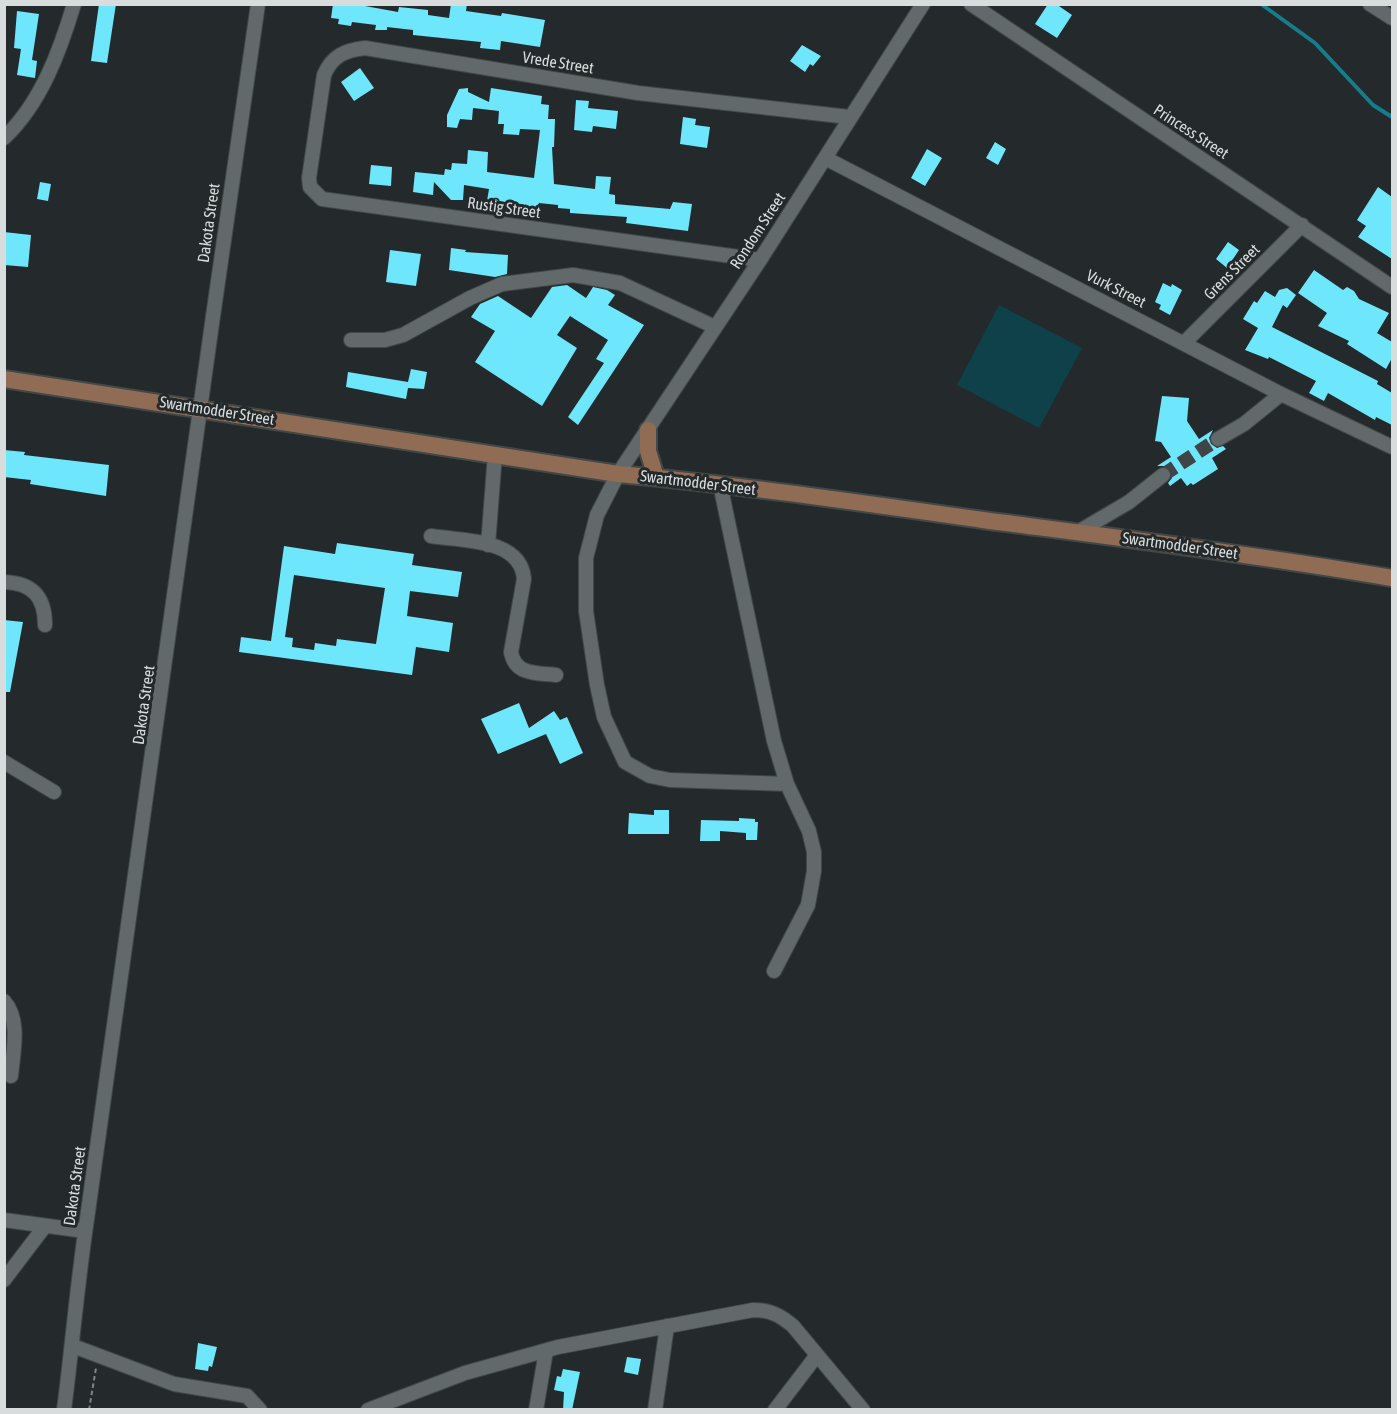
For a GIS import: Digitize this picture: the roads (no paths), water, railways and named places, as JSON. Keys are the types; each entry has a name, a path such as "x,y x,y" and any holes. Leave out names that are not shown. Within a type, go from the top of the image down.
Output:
{"main road":[{"name":"Swartmodder Street","path":"4,379 618,474 720,484 1078,532 1317,565 1392,578"},
{"path":"648,430 648,451 656,477"}],"street":[{"path":"4,138 14,129 47,75 62,44 74,4"},
{"name":"Dakota Street","path":"64,1410 85,1231 149,789 198,408 258,4"},
{"name":"Rondom Street","path":"787,784 650,776 634,770 618,752 604,717 597,685 584,584 586,558 597,515 618,474 760,261 849,117 923,4"},
{"name":"Princess Street","path":"971,4 1392,287"},
{"path":"1370,4 1392,18"},
{"name":"Vrede Street","path":"317,126 324,75 328,66 343,52 365,48 638,93 849,117"},
{"name":"Rustig Street","path":"317,126 309,178 310,187 322,199 760,261"},
{"name":"Vurk Street","path":"825,158 1185,342 1281,394 1392,447"},
{"name":"Grens Street","path":"1185,342 1302,225"},
{"path":"351,340 386,340 404,335 470,298 502,284 573,275 620,283 715,327"},
{"path":"1218,439 1244,424 1281,394"},
{"path":"488,545 495,454"},
{"path":"1078,532 1129,502 1163,475"},
{"path":"720,484 774,741 787,784 808,831 814,852 814,871 808,905 774,971"},
{"path":"431,536 488,545 512,553 523,569 512,659 521,670 556,675"},
{"path":"4,582 22,584 37,593 42,601 45,625"},
{"path":"4,762 54,792"},
{"path":"4,1001 11,1010 15,1030 11,1076"},
{"path":"4,1220 85,1231"},
{"path":"4,1280 45,1226"},
{"path":"368,1410 465,1373 546,1351 666,1326 753,1310 767,1310 793,1326 862,1410"},
{"path":"656,1410 666,1326"},
{"path":"73,1346 174,1384 247,1396 260,1410"},
{"path":"536,1410 546,1351"},
{"path":"775,1410 817,1354"},
{"path":"402,1410 406,1395"}],"waterway":[{"path":"1261,4 1315,43 1373,105 1392,117"}],"tunnel":[{"path":"1163,475 1218,439"}]}
